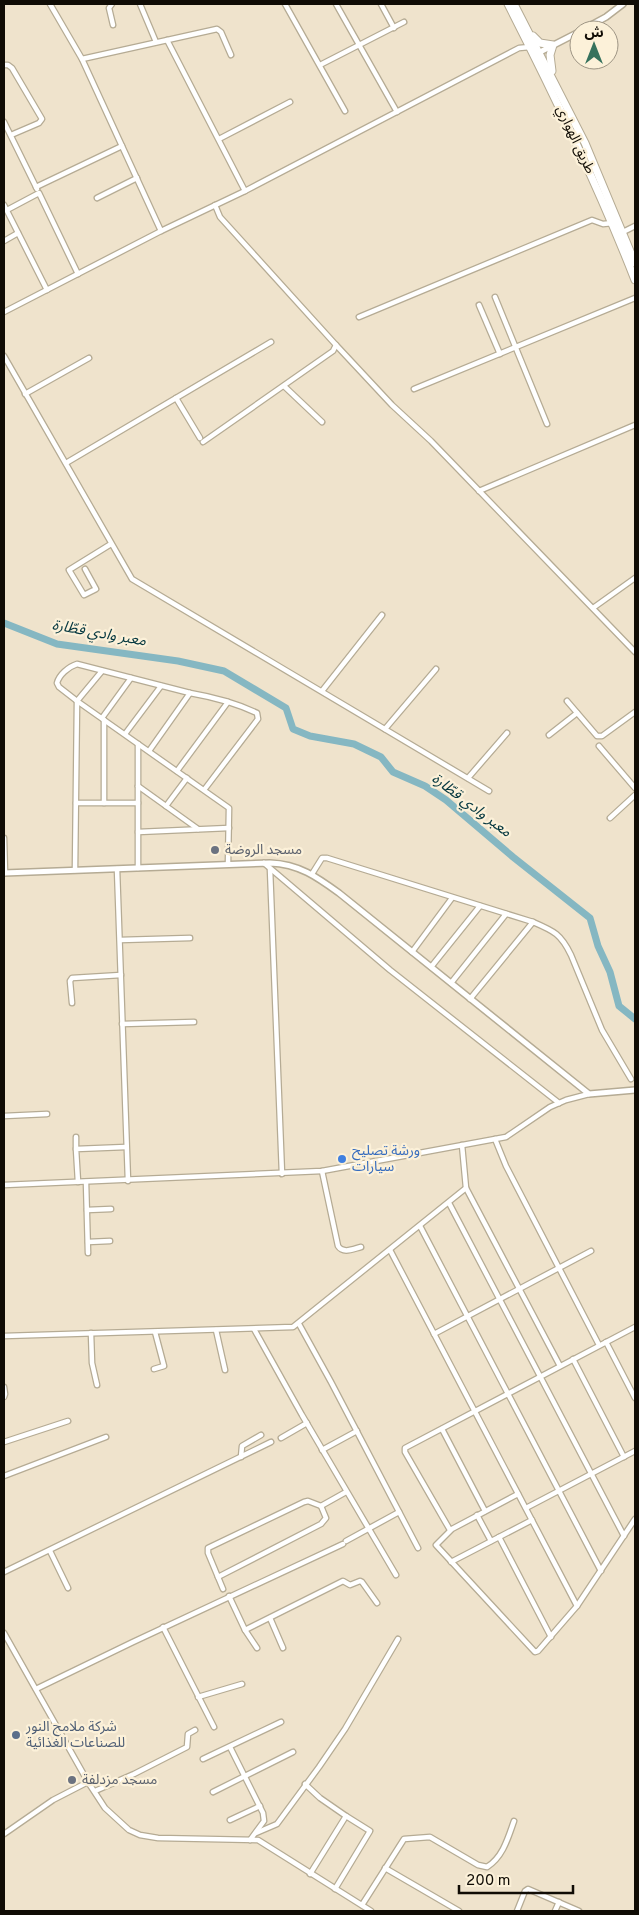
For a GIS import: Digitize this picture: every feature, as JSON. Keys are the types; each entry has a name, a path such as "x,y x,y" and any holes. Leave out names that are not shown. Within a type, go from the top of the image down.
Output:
{"highway":[{"name":"طريق الهواري","path":"508,4 540,52 585,144 635,280"},
{"name":"طريق الهواري","path":"514,4 527,34 530,47 623,232 635,263"},
{"path":"527,34 540,42 553,45 550,58 552,76"}],"street":[{"path":"50,4 82,59 161,231"},
{"path":"112,4 109,8 113,24"},
{"path":"140,4 156,42"},
{"path":"285,4 345,111"},
{"path":"336,4 397,112"},
{"path":"381,4 394,28"},
{"path":"600,20 623,4"},
{"path":"320,65 404,22"},
{"path":"82,59 217,29 221,32 231,54"},
{"path":"519,48 527,34"},
{"path":"540,52 569,37"},
{"path":"167,40 245,191"},
{"path":"4,312 161,231 245,191 519,48 530,47"},
{"path":"4,65 12,68 42,119 39,123 11,135"},
{"path":"219,139 290,102"},
{"path":"4,123 78,274"},
{"path":"36,187 122,146"},
{"path":"97,198 137,178"},
{"path":"7,210 39,193"},
{"path":"4,205 47,290"},
{"path":"215,205 220,217 392,405 431,441 635,652"},
{"path":"359,317 592,220 603,224 613,223"},
{"path":"623,232 635,226"},
{"path":"4,241 18,233"},
{"path":"495,297 546,424"},
{"path":"414,389 635,298"},
{"path":"480,305 500,354"},
{"path":"66,463 270,342"},
{"path":"176,398 201,440 284,386 333,351 336,345"},
{"path":"4,356 111,544 129,575 134,580 489,791"},
{"path":"25,394 89,358"},
{"path":"284,386 322,422"},
{"path":"479,491 635,424"},
{"path":"96,589 84,595 69,570 111,544"},
{"path":"85,569 100,595"},
{"path":"593,608 635,578"},
{"path":"322,692 382,615"},
{"path":"204,790 259,716 257,714 228,702 190,694 77,664 71,666 58,680 59,687 77,701 149,751 177,771 204,790 230,808 228,864"},
{"path":"385,729 436,669"},
{"path":"74,870 77,701 102,671"},
{"path":"104,803 103,719 131,678"},
{"path":"124,734 161,686"},
{"path":"149,751 190,694"},
{"path":"567,701 596,736 599,737 635,712"},
{"path":"177,771 228,702"},
{"path":"549,734 577,713"},
{"path":"468,778 507,733"},
{"path":"138,744 138,868"},
{"path":"599,746 635,788"},
{"path":"166,806 187,778"},
{"path":"138,786 199,830"},
{"path":"610,818 635,795"},
{"path":"76,803 138,803"},
{"path":"138,832 229,828"},
{"path":"4,838 4,873 264,863 286,864 312,874 589,1094"},
{"path":"312,874 322,858 327,858 533,922 557,933 565,944 602,1030 631,1079"},
{"path":"264,863 390,970 559,1103"},
{"path":"117,869 128,1181"},
{"path":"270,869 282,1174"},
{"path":"412,952 452,898"},
{"path":"431,967 480,906"},
{"path":"451,983 506,914"},
{"path":"470,999 533,922"},
{"path":"120,940 190,938"},
{"path":"72,1003 70,981 72,978 121,974"},
{"path":"122,1024 194,1022"},
{"path":"4,1185 322,1171 495,1140 511,1134 539,1113 559,1103 589,1094 635,1090"},
{"path":"4,1116 47,1114"},
{"path":"76,1137 78,1182"},
{"path":"495,1140 506,1166 599,1345"},
{"path":"462,1145 466,1188 560,1366"},
{"path":"76,1149 126,1147"},
{"path":"322,1171 338,1246 340,1249 346,1250 361,1247"},
{"path":"86,1182 88,1254"},
{"path":"4,1336 254,1330 293,1327 466,1188"},
{"path":"449,1203 624,1536"},
{"path":"87,1210 111,1209"},
{"path":"420,1226 601,1571"},
{"path":"88,1242 110,1241"},
{"path":"390,1250 577,1606"},
{"path":"434,1334 591,1251"},
{"path":"299,1324 418,1548"},
{"path":"450,1530 404,1451 406,1447 635,1327"},
{"path":"216,1330 225,1370"},
{"path":"254,1330 306,1423 396,1575"},
{"path":"154,1369 164,1366 155,1332"},
{"path":"90,1333 92,1363 97,1386"},
{"path":"606,1342 635,1398"},
{"path":"573,1359 624,1457"},
{"path":"4,1387 4,1397"},
{"path":"4,1442 68,1421"},
{"path":"281,1438 306,1423"},
{"path":"442,1428 485,1511"},
{"path":"322,1450 357,1431"},
{"path":"241,1457 242,1446 261,1435"},
{"path":"4,1476 106,1437"},
{"path":"4,1572 271,1442"},
{"path":"526,1508 635,1451"},
{"path":"321,1506 346,1492"},
{"path":"518,1494 450,1530 436,1545 537,1652 577,1606 635,1519"},
{"path":"218,1577 321,1524 326,1518 321,1506 308,1501 304,1502 208,1548 208,1553 218,1577 223,1589"},
{"path":"36,1689 345,1542 399,1512"},
{"path":"478,1515 491,1541"},
{"path":"451,1562 532,1520"},
{"path":"499,1537 551,1637"},
{"path":"50,1551 68,1588"},
{"path":"245,1630 343,1581 350,1585 362,1582 377,1603"},
{"path":"229,1596 245,1630 257,1648"},
{"path":"270,1618 283,1648"},
{"path":"162,1628 214,1727"},
{"path":"4,1633 88,1782 112,1815 130,1830 140,1835 158,1838 260,1841 370,1911"},
{"path":"256,1833 277,1824 319,1768 346,1729 398,1639"},
{"path":"198,1697 242,1684"},
{"path":"203,1759 281,1722"},
{"path":"94,1791 134,1774 187,1747 188,1734 195,1730"},
{"path":"230,1747 260,1806 264,1821 250,1840"},
{"path":"213,1792 293,1752"},
{"path":"4,1834 53,1800 88,1782"},
{"path":"306,1784 320,1798 370,1831 335,1889"},
{"path":"230,1820 260,1806"},
{"path":"310,1874 346,1816"},
{"path":"362,1906 404,1839 430,1837 478,1865 486,1867 492,1864 503,1850 514,1820"},
{"path":"385,1868 459,1911"},
{"path":"517,1911 525,1891 528,1889 579,1911"},
{"path":"555,1911 559,1902"}],"waterway":[{"name":"معبر وادي قطّارة","path":"4,623 57,644 178,661 224,671 286,708 293,729 310,736 354,744 381,757 393,772 425,786 446,800 513,857 590,918 598,946 610,972 619,1006 635,1019"}],"place":[{"name":"مسجد الروضة","path":"215,850"},
{"name":"ورشة تصليح سيارات","path":"342,1159"},
{"name":"شركة ملامح النور للصناعات الغذائية","path":"16,1735"},
{"name":"مسجد مزدلفة","path":"72,1780"}]}
